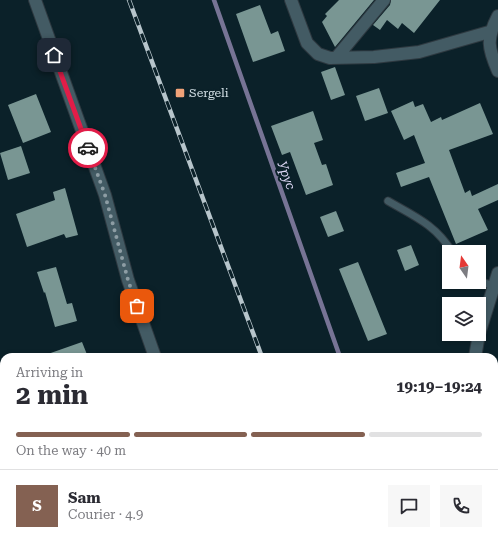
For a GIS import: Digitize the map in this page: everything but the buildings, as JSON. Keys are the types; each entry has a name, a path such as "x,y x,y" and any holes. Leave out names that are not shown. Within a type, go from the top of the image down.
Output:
{"street":[{"path":"35,0 105,195 128,280 154,353"},
{"path":"291,0 307,43 318,54 336,58 374,57 419,52 490,32"},
{"path":"336,58 384,0"},
{"path":"498,16 490,32 490,52 498,71"},
{"path":"486,312 498,273"},
{"path":"476,353 478,341"}],"lane":[{"path":"388,201 426,223 443,238 448,245"},
{"path":"486,283 494,286"}],"waterway":[{"name":"Урус","path":"214,0 339,353"}],"railway":[{"path":"129,0 261,353"}],"way so far":[{"path":"88,148 105,195 128,280 137,306"}],"place":[{"name":"Sergeli","path":"180,93"}],"route":[{"path":"54,55 88,148"}]}
